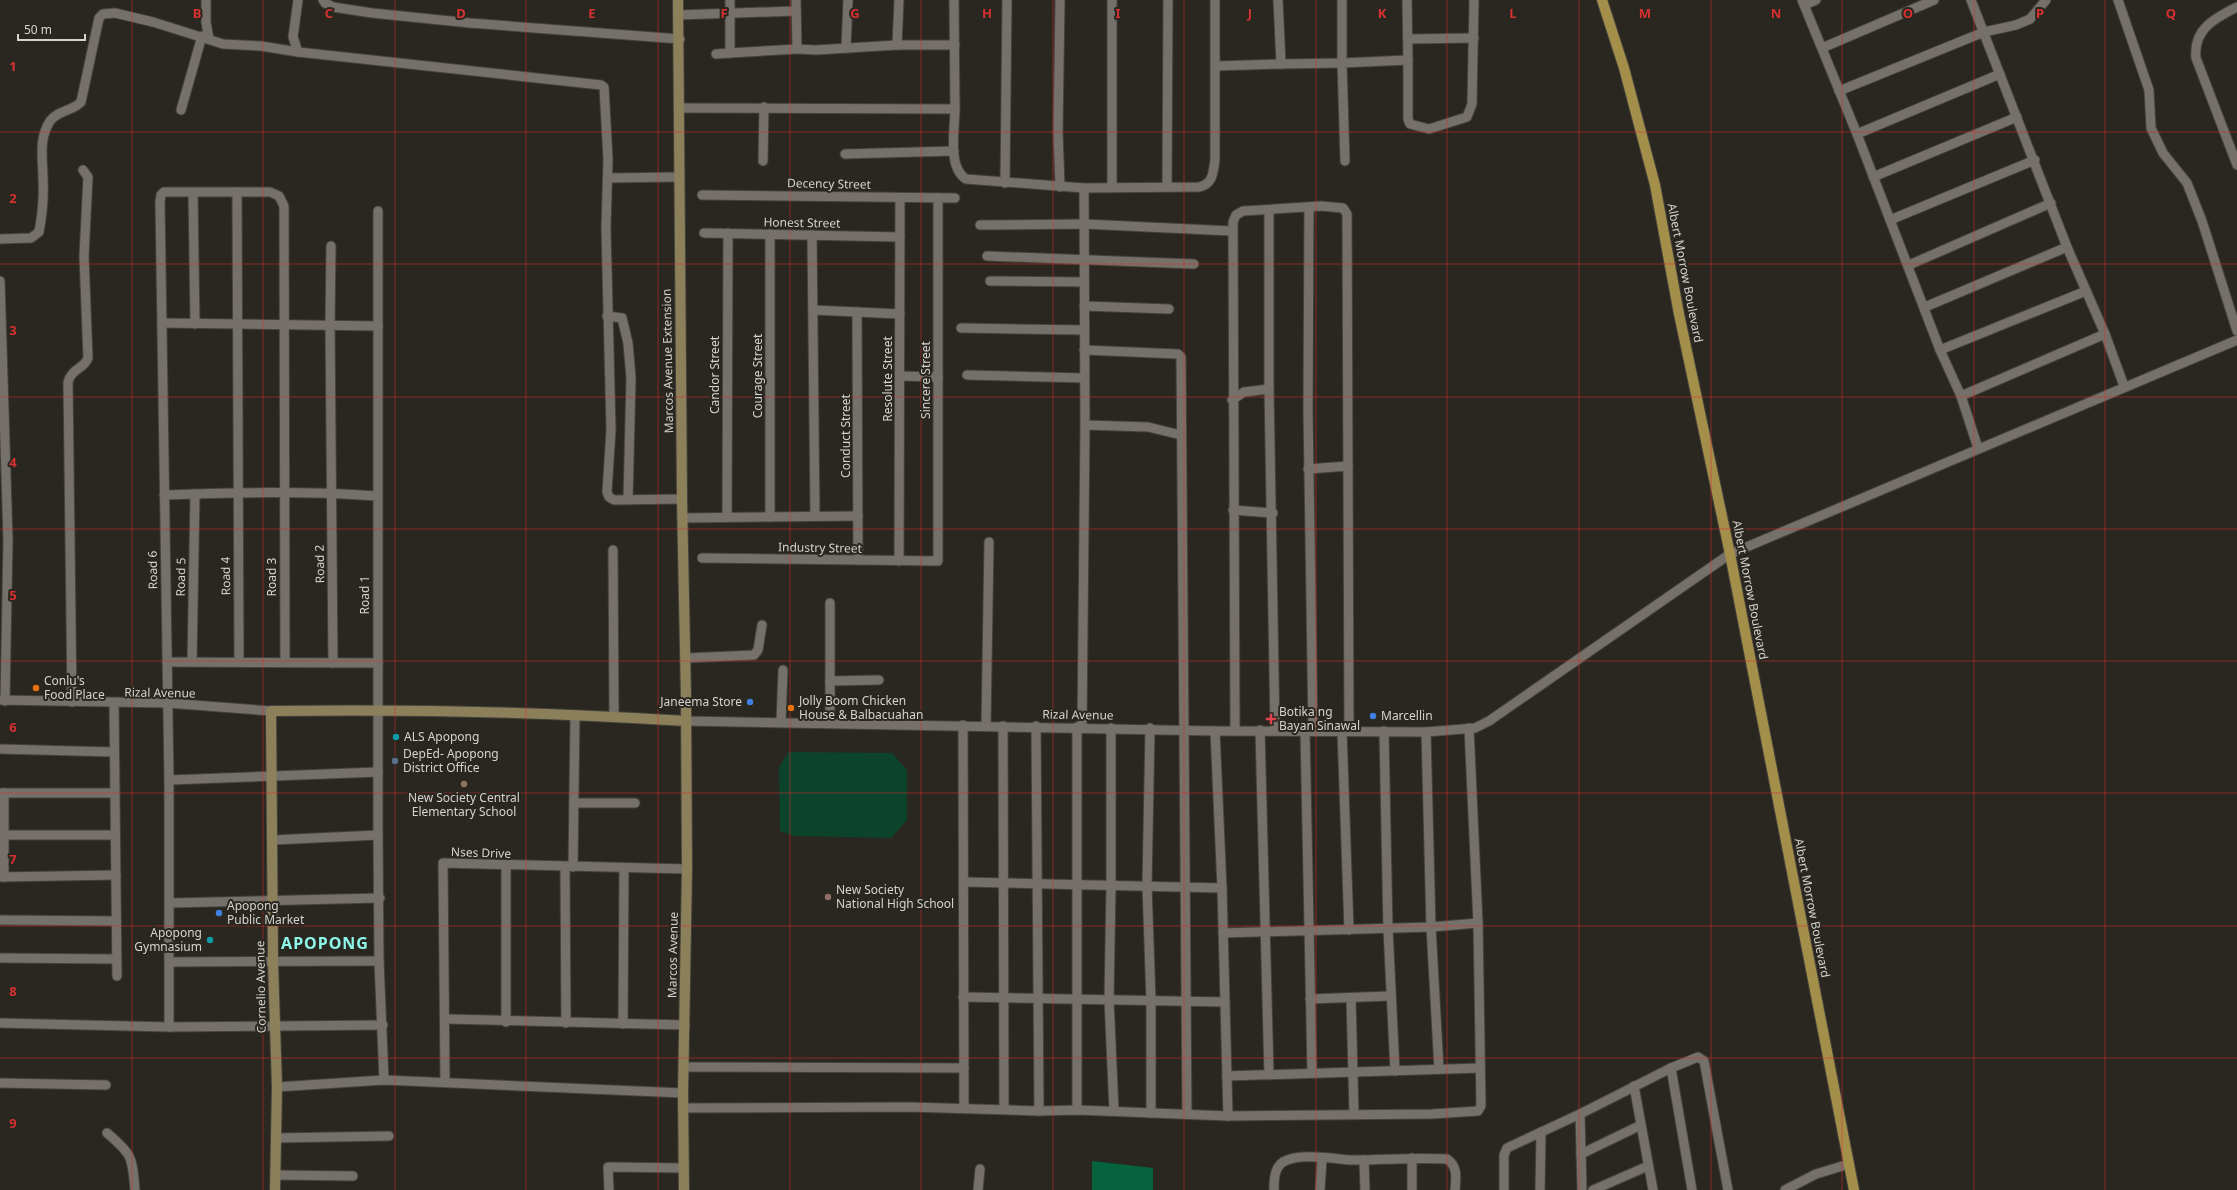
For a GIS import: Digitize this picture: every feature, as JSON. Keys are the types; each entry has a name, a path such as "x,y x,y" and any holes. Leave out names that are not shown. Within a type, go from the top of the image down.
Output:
{"main road":[{"name":"Albert Morrow Boulevard","path":"1602,0 1624,68 1655,185 1679,314 1730,554 1854,1190"}],"street":[{"path":"181,110 206,38 206,0"},
{"path":"298,0 293,37 298,52"},
{"path":"323,0 325,3 333,7 372,13 470,23 680,39"},
{"name":"Marcos Avenue Extension","path":"678,0 680,39 679,177 682,518 686,658 686,721"},
{"path":"730,0 730,53"},
{"path":"796,0 797,49"},
{"path":"846,48 848,0"},
{"path":"897,45 899,0"},
{"path":"954,0 954,151 959,174 966,179 1084,188 1199,187 1204,186 1212,178 1215,160 1215,0"},
{"path":"1005,183 1006,0"},
{"path":"1060,0 1058,132 1060,187"},
{"path":"1112,0 1112,187"},
{"path":"1167,187 1168,0"},
{"path":"1278,0 1281,64"},
{"path":"1342,0 1345,161"},
{"path":"1406,0 1408,40 1408,119 1410,124 1429,129 1464,120 1472,108 1474,0"},
{"path":"1816,0 1804,2 1925,307 1940,350 1960,396 1978,448"},
{"path":"1822,48 1934,0"},
{"path":"1971,0 2035,160 2067,247 2105,334 2124,386"},
{"path":"1839,90 1984,32 2016,25 2030,19 2046,0"},
{"path":"2118,0 2149,90 2151,128 2163,153 2187,183 2202,221 2237,331"},
{"path":"2237,7 2220,15 2206,25 2198,39 2195,49 2196,58 2237,165"},
{"path":"678,15 796,11"},
{"path":"0,239 31,238 39,232 43,180 41,156 43,138 54,116 74,108 81,102 101,16 106,13 116,13 223,44 261,46 298,52 601,85 605,90 608,178 606,209 610,430 607,492 611,500 682,499"},
{"path":"1408,40 1474,38"},
{"path":"716,54 897,45 955,45"},
{"path":"1216,66 1408,60"},
{"path":"1857,134 2000,74"},
{"path":"679,108 764,107 955,109"},
{"path":"763,161 764,107"},
{"path":"1873,177 2017,117"},
{"path":"845,154 954,151"},
{"path":"1890,220 2035,160"},
{"path":"72,702 68,382 71,373 84,364 88,358 84,256 88,177 83,170"},
{"path":"608,178 679,177"},
{"path":"1077,1110 1078,885 1085,425 1084,188"},
{"name":"Road 6","path":"169,1027 169,780 160,197 166,192 193,193"},
{"path":"195,324 193,193 237,192"},
{"name":"Road 4","path":"237,192 236,325 239,661"},
{"name":"Road 3","path":"237,192 275,193 279,196 284,206 285,662"},
{"name":"Decency Street","path":"702,194 955,198"},
{"name":"Resolute Street","path":"899,561 900,198"},
{"name":"Sincere Street","path":"938,198 938,561"},
{"path":"1908,266 2051,203"},
{"path":"1310,207 1308,468 1309,931 1312,1072"},
{"path":"1235,731 1232,400 1233,220 1238,213 1310,207 1340,207 1346,209 1348,214 1346,731 1349,930"},
{"name":"Road 1","path":"378,210 378,835 380,898 379,961 383,1025 384,1080"},
{"path":"1269,211 1269,389 1275,730"},
{"path":"980,225 1084,224 1232,231"},
{"name":"Honest Street","path":"704,233 900,237"},
{"name":"Candor Street","path":"727,517 728,233"},
{"name":"Courage Street","path":"770,234 770,517"},
{"path":"812,235 815,516"},
{"name":"Road 2","path":"331,246 330,325 333,663"},
{"path":"1925,307 2067,247"},
{"path":"987,256 1194,264"},
{"path":"0,281 8,540 2,700"},
{"path":"990,281 1084,282"},
{"path":"1940,350 2086,291"},
{"path":"1084,306 1169,309"},
{"path":"813,310 900,314"},
{"name":"Conduct Street","path":"857,312 858,560"},
{"path":"607,316 618,316 623,321 628,343 631,378 628,499"},
{"path":"162,323 378,326"},
{"path":"961,328 1084,330"},
{"path":"1960,396 2105,334"},
{"name":"Rizal Avenue","path":"686,721 1150,728 1215,731 1309,730 1426,732 1469,728 1489,721 1730,554 2124,386 2237,340"},
{"path":"1084,350 1180,355 1182,361 1182,730 1185,888 1186,1114"},
{"path":"967,375 1084,378"},
{"path":"900,376 938,377"},
{"path":"1232,400 1244,392 1269,389"},
{"path":"1085,425 1148,427 1181,435"},
{"path":"1308,468 1348,466"},
{"path":"164,495 238,492 331,493 377,496"},
{"name":"Road 5","path":"192,662 195,494"},
{"path":"1233,510 1272,513"},
{"path":"682,518 858,516"},
{"path":"986,726 988,542"},
{"path":"613,550 614,716"},
{"name":"Industry Street","path":"702,558 938,561"},
{"path":"830,603 830,723"},
{"path":"686,658 754,655 758,650 762,625"},
{"path":"167,662 239,661 378,663"},
{"path":"781,722 784,670"},
{"path":"830,681 879,680"},
{"name":"Rizal Avenue","path":"2,700 114,704 167,703 272,711"},
{"path":"114,704 114,835 117,976"},
{"path":"272,711 379,709 614,716 686,721"},
{"name":"Cornelio Avenue","path":"272,711 274,900 273,963 277,1088 275,1190"},
{"path":"566,1023 569,867 574,804 575,715"},
{"name":"Marcos Avenue","path":"684,1190 683,1093 687,869 686,721"},
{"path":"963,725 964,1108"},
{"path":"1003,726 1004,1109"},
{"path":"1036,726 1039,1111"},
{"path":"1111,728 1112,886 1109,1000 1114,1111"},
{"path":"1150,728 1147,886 1151,1001 1151,1113"},
{"path":"683,1108 964,1108 1039,1111 1114,1111 1228,1116 1475,1112 1481,1106 1478,923 1469,728"},
{"path":"1260,730 1269,1075"},
{"path":"1215,731 1222,888 1228,1116"},
{"path":"1384,731 1388,929 1394,1071"},
{"path":"1426,732 1431,927 1439,1069"},
{"path":"0,749 114,752"},
{"path":"169,780 378,772"},
{"path":"114,793 2,793 4,835 2,877 116,875"},
{"path":"574,804 635,804"},
{"path":"4,835 114,835"},
{"path":"273,840 378,835"},
{"name":"Nses Drive","path":"444,1081 446,1019 443,863 506,866 687,869"},
{"path":"506,866 506,1022"},
{"path":"623,1024 624,868"},
{"path":"964,882 1222,888"},
{"path":"170,903 380,898"},
{"path":"0,920 116,921"},
{"path":"1223,933 1388,929 1478,923"},
{"path":"0,958 116,959"},
{"path":"170,962 273,963 379,961"},
{"path":"1310,999 1390,996"},
{"path":"963,997 1225,1002"},
{"path":"1351,998 1354,1114"},
{"path":"446,1019 506,1022 685,1025"},
{"path":"0,1024 169,1027 275,1024 383,1025"},
{"path":"1504,1190 1505,1150 1670,1068 1694,1058 1701,1058 1704,1061 1728,1190"},
{"path":"684,1067 964,1068"},
{"path":"1227,1076 1312,1072 1480,1068"},
{"path":"1670,1068 1692,1190"},
{"path":"277,1088 384,1080 444,1081 683,1093"},
{"path":"0,1083 106,1085"},
{"path":"1634,1086 1653,1190"},
{"path":"1580,1114 1582,1190"},
{"path":"1581,1154 1641,1125"},
{"path":"107,1132 118,1140 130,1155 135,1190"},
{"path":"1540,1190 1541,1132"},
{"path":"276,1138 389,1136"},
{"path":"1274,1190 1274,1176 1283,1162 1292,1159 1309,1157 1322,1159 1364,1160 1412,1158 1447,1159 1451,1162 1456,1171 1455,1190"},
{"path":"1412,1158 1412,1190"},
{"path":"1320,1190 1322,1159"},
{"path":"1364,1160 1365,1190"},
{"path":"1785,1190 1816,1174 1849,1164"},
{"path":"1593,1190 1648,1166"},
{"path":"609,1190 608,1167 683,1168"},
{"path":"978,1190 980,1170"},
{"path":"276,1174 353,1176"}],"green space":[{"path":"789,752 892,753 907,770 907,820 891,838 794,836 780,831 779,767"},
{"path":"1092,1161 1153,1168 1153,1190 1092,1190"}],"place":[{"name":"Conlu's Food Place","path":"36,688"},
{"name":"Janeema Store","path":"750,702"},
{"name":"Jolly Boom Chicken House & Balbacuahan","path":"791,708"},
{"name":"Marcellin","path":"1373,716"},
{"name":"Botika ng Bayan Sinawal","path":"1271,719"},
{"name":"ALS Apopong","path":"396,737"},
{"name":"DepEd- Apopong District Office","path":"395,761"},
{"name":"New Society Central Elementary School","path":"464,784"},
{"name":"New Society National High School","path":"828,897"},
{"name":"Apopong Public Market","path":"219,913"},
{"name":"Apopong Gymnasium","path":"210,940"}],"district":[{"name":"APOPONG","path":"325,943"}]}
